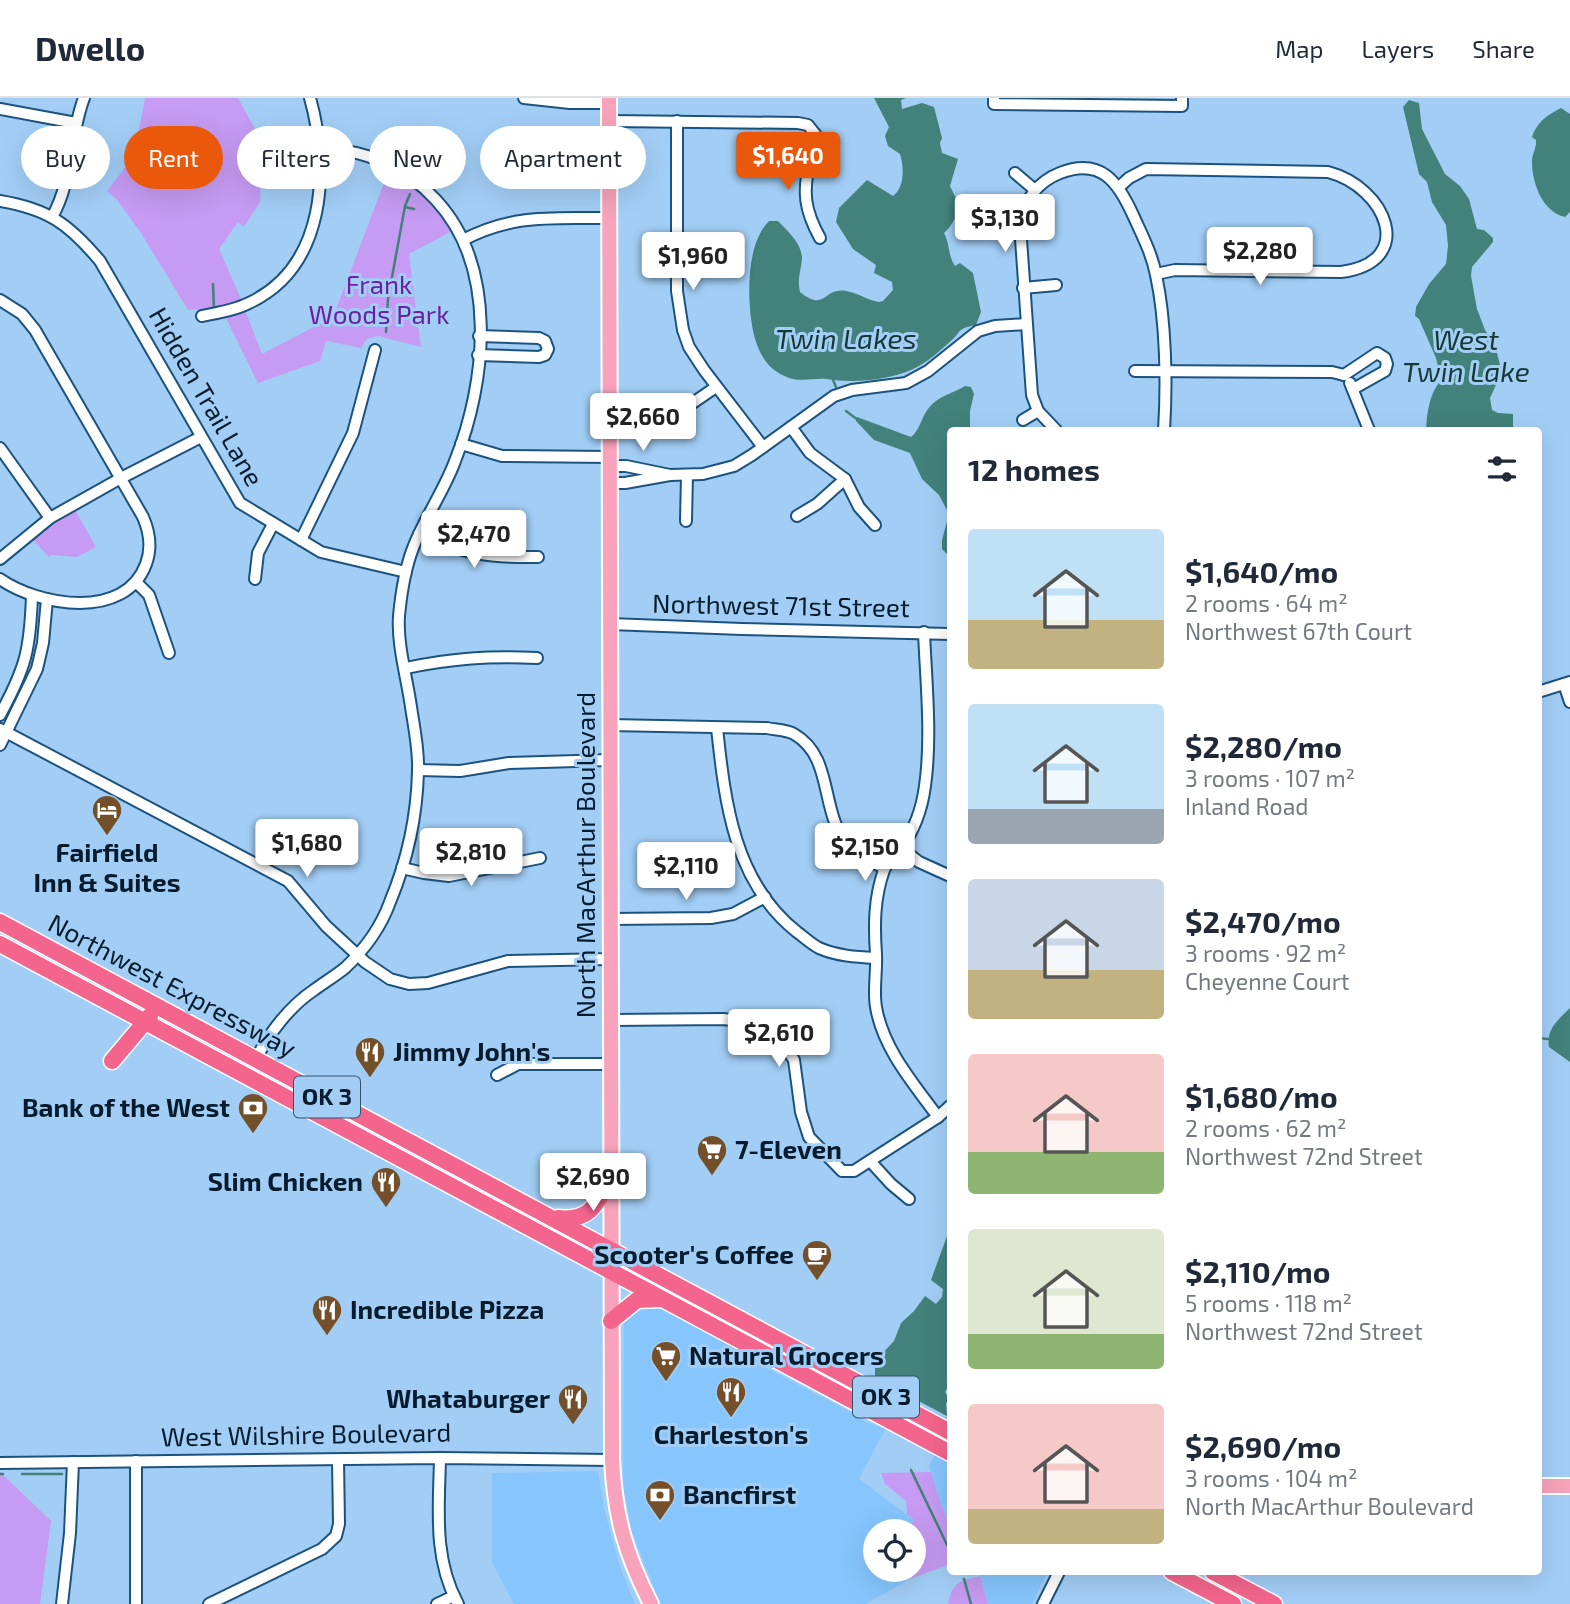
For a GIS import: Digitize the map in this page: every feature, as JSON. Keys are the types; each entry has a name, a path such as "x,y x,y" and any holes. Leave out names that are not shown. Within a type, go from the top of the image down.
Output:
{"highway":[{"name":"Northwest Expressway","path":"0,922 947,1430"},
{"name":"Northwest Expressway","path":"0,944 947,1451"},
{"path":"116,1062 152,1025 159,1006"},
{"path":"327,1119 370,1131 383,1127"},
{"path":"375,1145 383,1142 426,1150"},
{"path":"553,1218 574,1219 585,1214 595,1206 611,1177"},
{"path":"611,1321 637,1300 663,1299"},
{"path":"775,1360 784,1343"},
{"path":"1178,1575 1233,1604"},
{"path":"1219,1575 1274,1604"}],"main road":[{"name":"North MacArthur Boulevard","path":"609,100 612,1460 616,1507 623,1541 651,1604"},
{"path":"1542,1486 1570,1486"}],"street":[{"path":"52,217 64,189 76,123 84,98"},
{"path":"310,98 316,126"},
{"path":"524,98 570,103 609,100"},
{"path":"994,98 994,104 1091,102 1182,106 1182,98"},
{"path":"0,110 76,123"},
{"path":"610,121 803,123 820,133 804,192 807,210 820,238"},
{"path":"677,121 678,307 689,346 716,387 763,447"},
{"path":"256,1059 265,1041 297,1004 358,955 385,914 402,867 411,826 418,770 399,618 406,572 419,534 461,444 471,409 478,355 480,335 475,280 463,240 442,206 407,175 387,163 355,153"},
{"path":"1119,187 1137,172 1158,168 1310,171 1339,175 1364,189 1379,208 1385,226 1386,235 1381,251 1371,263 1358,270 1175,270 1156,274"},
{"path":"1053,427 1038,411 1029,382 1020,225 1024,206 1035,190 1061,172 1082,169 1100,172 1119,187 1147,247 1156,274 1164,371 1164,427"},
{"path":"1015,173 1035,190"},
{"path":"202,316 240,307 278,285 305,247 314,222 320,189"},
{"name":"Hidden Trail Lane","path":"0,201 21,205 52,217 82,239 106,270 240,503 328,554 406,572"},
{"path":"463,240 493,226 520,220 610,218"},
{"path":"1023,288 1056,285"},
{"path":"0,300 22,314 35,330 143,517 149,533 148,556 136,582 118,596 100,601 47,599 32,596 0,579"},
{"path":"610,483 724,469 741,462 834,396 852,390 899,385 913,380 978,331 995,326 1026,324"},
{"path":"478,355 539,357 545,355 548,346 539,338 480,335"},
{"path":"301,540 353,433 374,350"},
{"path":"1344,375 1377,353 1385,358 1387,364 1384,371 1353,389"},
{"path":"1135,371 1332,372 1344,375 1353,389 1368,427"},
{"path":"681,411 716,387"},
{"path":"1023,420 1038,411"},
{"path":"790,427 810,453 845,479 859,507 875,526"},
{"path":"0,559 50,519 121,478 201,437"},
{"path":"461,444 502,456 610,462 670,475"},
{"path":"0,448 50,519"},
{"path":"686,521 687,475"},
{"path":"797,516 817,504 845,479"},
{"path":"254,579 258,553 273,524"},
{"path":"419,534 462,552 538,557"},
{"path":"136,582 149,595 169,653"},
{"path":"0,715 22,673 27,655 32,596"},
{"path":"0,745 4,730 32,682 41,657 47,599"},
{"name":"Northwest 71st Street","path":"610,624 947,634"},
{"path":"925,632 925,786 917,820 901,848 884,868 874,923 876,1005 881,1028 892,1052 938,1118"},
{"path":"406,668 456,658 537,658"},
{"path":"1542,691 1567,683 1570,702"},
{"path":"609,725 767,728 792,733 812,748 821,765 828,808 836,826 852,849 884,868"},
{"path":"718,728 724,788 739,847 752,880 780,918 816,947 843,956 876,958"},
{"path":"4,730 288,881 319,918 358,955 383,975 401,982 417,984 437,981 482,967 517,960 611,959"},
{"path":"418,770 460,771 509,763 610,760"},
{"path":"901,848 919,862 947,875"},
{"path":"402,867 449,876 540,858"},
{"path":"611,919 711,918 733,914 765,897"},
{"path":"611,1020 723,1019 750,1022 780,1041 794,1060 801,1112 809,1137 842,1171 854,1171 947,1110"},
{"path":"497,1074 518,1065 611,1064"},
{"path":"870,1161 909,1199"},
{"path":"438,1604 456,1600 443,1570 438,1531 440,1458"},
{"name":"West Wilshire Boulevard","path":"0,1463 440,1458 612,1460"},
{"path":"209,1604 322,1549 337,1536 338,1460"},
{"path":"136,1461 136,1604"},
{"path":"62,1604 70,1533 73,1462"},
{"path":"1043,1604 1058,1575"}],"shaded area":[{"path":"654,1304 731,1344 759,1364 865,1422 886,1428 859,1479 913,1519 863,1519 863,1582 905,1582 865,1604 660,1604 632,1532 623,1487 624,1320 633,1306"},
{"path":"935,1455 947,1461 947,1518 940,1502 929,1466"},
{"path":"598,1471 604,1508 619,1564 635,1604 514,1604 492,1562 492,1473"},
{"path":"980,1575 1046,1575 1032,1604 988,1604"}],"green space":[{"path":"145,98 238,98 253,126 237,126 237,189 260,189 260,202 244,227 238,222 219,249 242,301 218,308 188,310 141,233 117,200 107,191 124,169 124,189 223,189 223,126 140,126"},
{"name":"Frank Woods Park","path":"382,189 415,189 452,231 409,254 421,347 378,336 367,339 361,348 326,341 320,361 258,383 225,316 245,310 262,354 333,317"},
{"path":"75,510 96,547 77,557 49,557 32,539"},
{"path":"0,1472 51,1521 40,1604 0,1604"},
{"path":"931,1472 947,1518 947,1565 926,1573 926,1519 913,1519 907,1514 906,1501 885,1484 881,1473"},
{"path":"980,1576 988,1604 948,1604 952,1591 958,1584"}],"water":[{"name":"Twin Lakes","path":"874,98 906,98 901,100 902,109 922,103 934,107 942,138 942,153 958,159 950,186 961,209 944,233 955,266 960,263 973,273 981,312 976,325 961,330 928,360 901,374 858,381 789,378 771,367 764,359 755,340 751,319 751,262 757,239 769,221 778,221 800,248 800,292 808,298 820,300 833,292 846,291 879,302 893,290 892,282 874,273 876,265 853,249 836,222 839,208 867,180 893,196 902,182 900,154 888,146 885,136 889,127"},
{"name":"West Twin Lake","path":"1409,100 1419,103 1422,129 1445,174 1460,186 1469,199 1477,229 1484,230 1493,238 1493,242 1472,267 1471,276 1477,309 1495,346 1502,372 1490,398 1492,410 1513,414 1513,427 1426,427 1431,397 1441,380 1436,358 1419,319 1415,316 1416,307 1429,284 1446,264 1448,246 1446,225 1432,202 1427,182 1419,174 1403,107"},
{"path":"1561,108 1570,114 1570,212 1565,217 1544,203 1536,187 1532,162 1536,143 1532,137 1534,132 1543,119"},
{"path":"965,386 971,387 974,394 970,427 947,427 947,510 939,495 922,479 910,453 874,440 856,421 857,417 911,437 926,412 941,398"},
{"path":"947,521 947,554 942,549"},
{"path":"1570,1008 1570,1062 1549,1047 1549,1035 1554,1025"},
{"path":"947,1236 947,1416 875,1378 875,1361 894,1341 901,1323 925,1296 936,1304 942,1297 943,1289 931,1280"}],"waterway":[{"path":"386,332 388,299 405,206 410,194"},
{"path":"405,207 414,209"},
{"path":"213,284 214,310"},
{"path":"833,380 836,387"},
{"path":"846,411 858,420"},
{"path":"1542,1038 1548,1039"},
{"path":"911,1470 947,1545"},
{"path":"22,1474 62,1474"},
{"path":"964,1579 971,1604"}],"place":[{"name":"Fairfield Inn & Suites","path":"107,837"},
{"name":"Jimmy John's","path":"370,1079"},
{"name":"Bank of the West","path":"253,1135"},
{"name":"7-Eleven","path":"712,1177"},
{"name":"Slim Chicken","path":"386,1209"},
{"name":"Scooter's Coffee","path":"817,1282"},
{"name":"Incredible Pizza","path":"327,1337"},
{"name":"Natural Grocers","path":"666,1383"},
{"name":"Charleston's","path":"731,1419"},
{"name":"Whataburger","path":"573,1426"},
{"name":"Bancfirst","path":"660,1522"}]}
